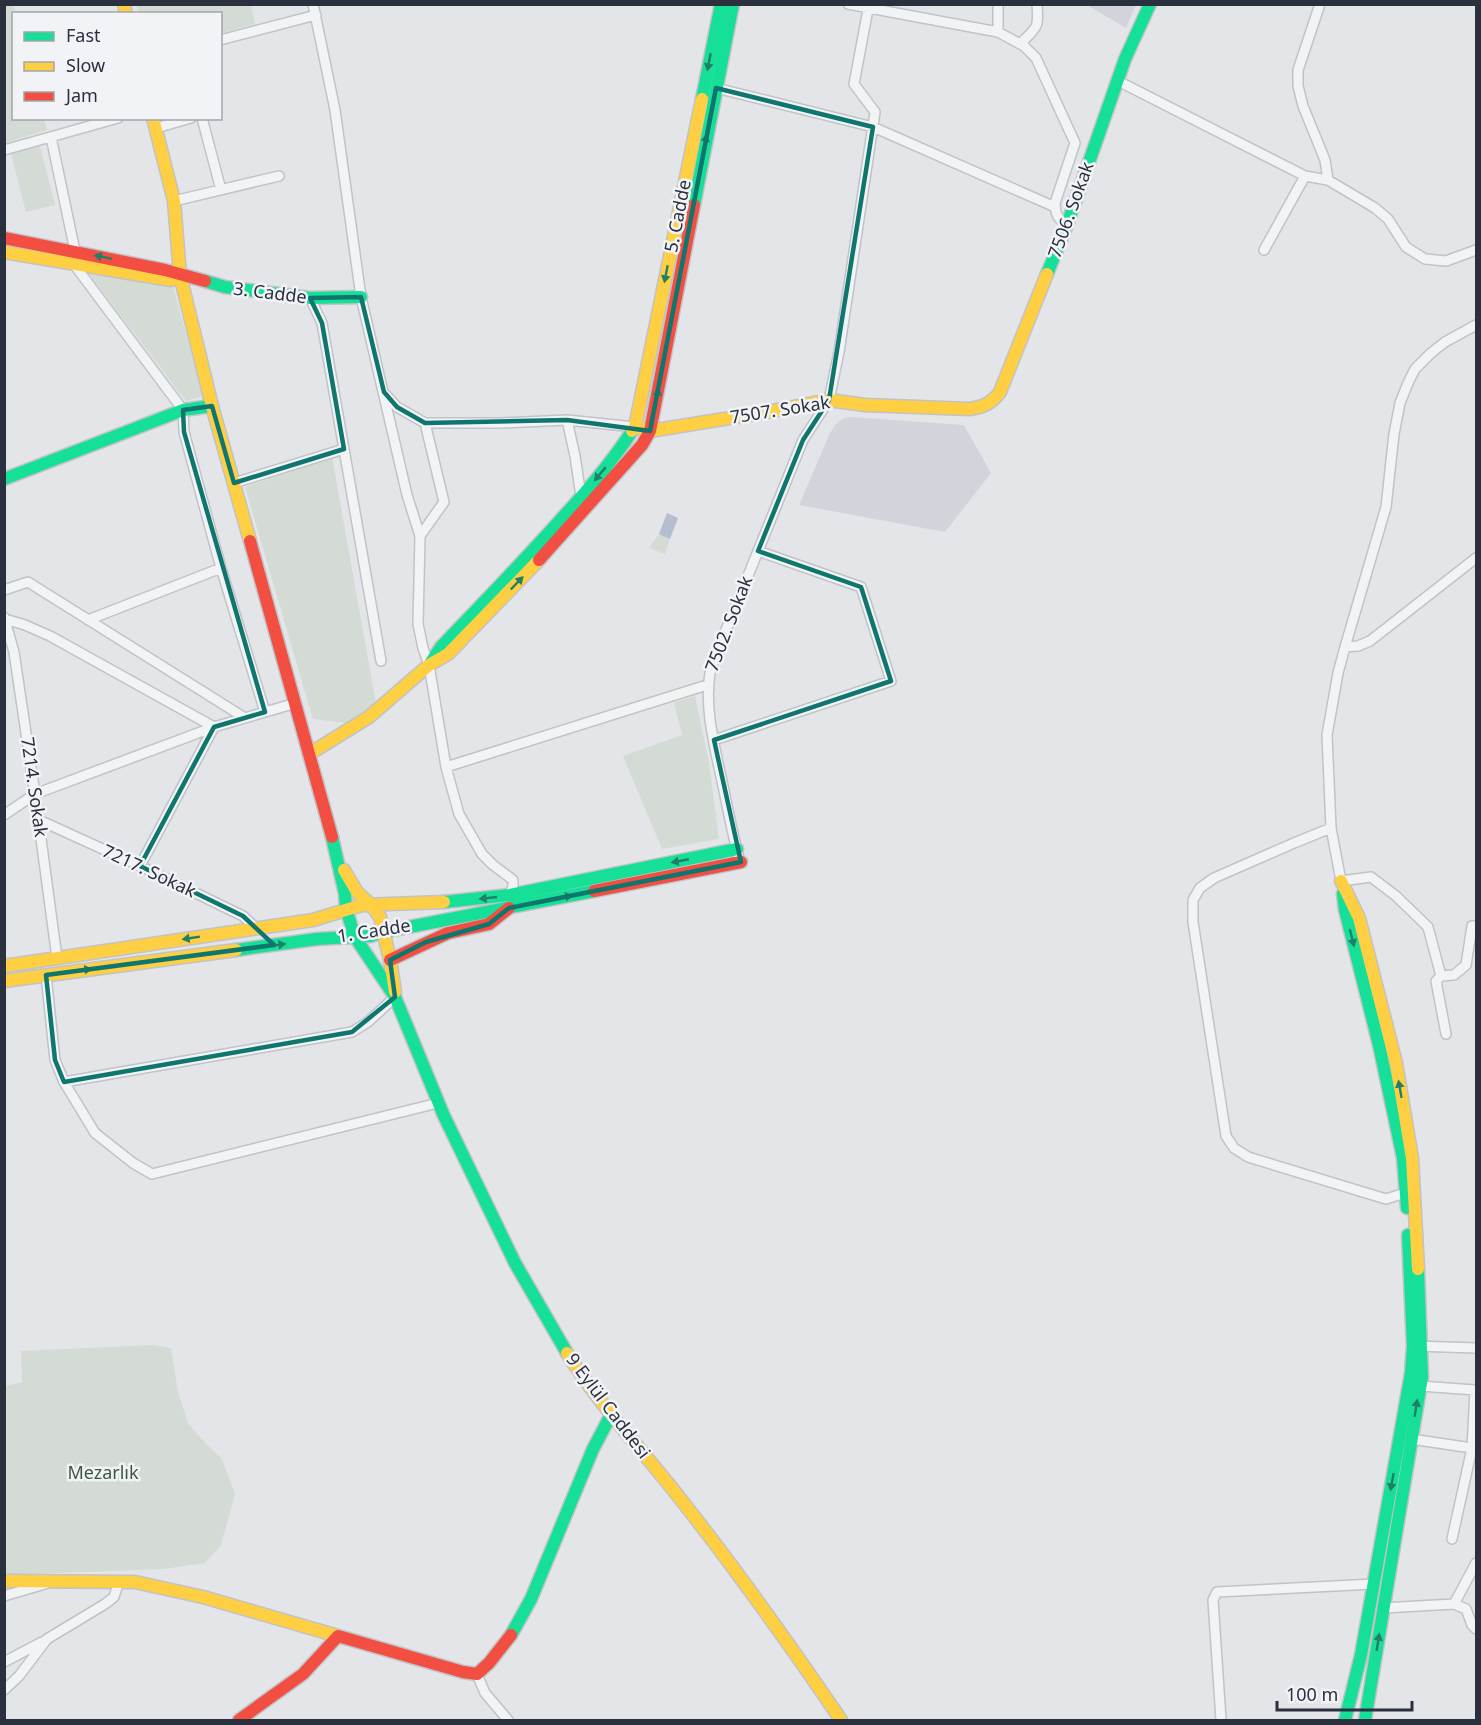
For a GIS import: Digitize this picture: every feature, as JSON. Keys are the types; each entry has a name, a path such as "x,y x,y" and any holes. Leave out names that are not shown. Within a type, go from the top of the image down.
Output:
{"street":[{"path":"313,4 335,110 361,297 407,495 420,536 418,624 429,665 447,767 459,814 482,854 513,880 510,895"},
{"name":"5. Cadde","path":"636,427 721,4"},
{"path":"309,754 369,717 429,665 448,654 543,556 642,445 650,430 733,4"},
{"path":"848,4 998,32 1020,44 1036,58 1076,143 1055,203 1055,211 1059,220 1067,225"},
{"path":"998,4 998,32"},
{"path":"1020,44 1039,22 1037,4"},
{"name":"7506. Sokak","path":"982,408 992,404 1000,392 1067,225 1118,81 1150,4"},
{"path":"1320,4 1298,70 1298,86 1303,106 1325,160 1328,180"},
{"path":"829,400 839,352 875,112 854,84 868,7"},
{"path":"222,39 316,15"},
{"path":"1118,81 1305,176 1328,180 1375,208 1388,219 1406,247 1425,259 1446,261 1476,250"},
{"path":"716,88 873,127 1055,207"},
{"path":"4,150 111,120"},
{"path":"155,123 177,120"},
{"path":"203,120 221,190"},
{"name":"9 Eylül Caddesi","path":"155,123 174,201 180,275 212,406 296,703 337,857 346,909 355,937 395,998 438,1103 515,1263 544,1315 585,1381 781,1632 841,1720"},
{"path":"51,137 74,257 183,410 184,432 221,568 265,712"},
{"path":"174,201 279,176"},
{"path":"1264,250 1305,176"},
{"name":"3. Cadde","path":"4,238 74,257 180,275 225,287 310,298 361,297"},
{"name":"3. Cadde","path":"4,252 74,257"},
{"path":"310,298 322,322 381,661"},
{"path":"1365,1720 1422,1377 1417,1346 1403,1158 1379,1045 1346,910 1331,828 1327,735 1344,647 1386,507 1394,434 1400,403 1415,369 1431,353 1476,325"},
{"path":"384,392 397,407 425,423 567,420 650,430"},
{"name":"7507. Sokak","path":"650,430 829,400 877,405 982,408"},
{"name":"7502. Sokak","path":"741,862 714,740 707,685 711,667 802,440 829,400"},
{"path":"4,478 183,410 212,406"},
{"path":"567,420 576,456 581,496"},
{"path":"420,536 444,502 425,423"},
{"path":"429,665 441,647 544,539 622,448 636,427"},
{"path":"234,483 344,449"},
{"path":"714,740 891,681 861,587 758,551"},
{"path":"1344,647 1358,646 1370,640 1476,558"},
{"path":"88,620 221,568"},
{"path":"4,590 28,582 245,718"},
{"path":"5,618 50,636 214,727"},
{"name":"7214. Sokak","path":"5,618 9,654 36,794 57,958"},
{"path":"447,767 707,685"},
{"path":"4,814 36,794 214,727 296,703"},
{"path":"140,866 214,727"},
{"name":"7217. Sokak","path":"39,820 243,916 256,928"},
{"path":"1331,828 1214,878 1200,888 1193,900 1193,922 1226,1136 1233,1148 1248,1157 1386,1199 1405,1193"},
{"name":"1. Cadde","path":"4,966 313,920 362,905 446,902 510,895 737,849"},
{"name":"9 Eylül Caddesi","path":"337,857 357,892 380,917 390,960 395,998"},
{"name":"1. Cadde","path":"4,981 317,939 370,936 486,911 741,862"},
{"path":"1341,881 1371,878 1396,896 1428,927 1441,976"},
{"path":"1341,881 1359,918 1398,1074 1412,1158 1420,1295 1417,1346 1361,1655 1345,1720"},
{"path":"390,960 448,933 489,924 508,908"},
{"path":"1446,1034 1436,981 1441,976 1454,975 1466,965 1472,926 1476,926"},
{"path":"46,975 55,1060 64,1082 95,1133 133,1163 152,1174 438,1103"},
{"path":"64,1082 352,1032 368,1022 395,998"},
{"path":"1417,1346 1476,1348"},
{"path":"1420,1386 1475,1390 1472,1448 1452,1539"},
{"path":"477,1674 502,1648 520,1621 593,1449 612,1413"},
{"path":"1411,1439 1472,1448"},
{"path":"1454,1604 1476,1563"},
{"path":"4,1581 135,1582 203,1597 463,1672 477,1674"},
{"path":"4,1662 47,1640 105,1604 114,1597 119,1581"},
{"path":"4,1596 51,1582"},
{"path":"1221,1720 1213,1600 1217,1592 1374,1584"},
{"path":"1383,1608 1454,1604 1466,1609 1476,1629"},
{"path":"239,1720 303,1674 338,1636"},
{"path":"4,1690 19,1676 47,1640"},
{"path":"477,1674 485,1693 508,1720"}],"highlighted area":[{"path":"716,88 873,127 829,400 803,440 758,551 861,587 891,681 714,740 741,862 509,908 489,924 426,942 390,960 395,997 352,1032 64,1082 55,1060 46,975 274,945 243,916 140,866 214,727 265,712 184,432 183,410 212,406 234,483 344,449 322,323 310,298 361,297 384,392 397,407 425,423 567,420 650,431"}],"shaded area":[{"path":"1087,5 1136,5 1126,28"},
{"path":"850,417 964,425 991,473 945,532 799,505 830,433 837,423"}],"green space":[{"path":"5,4 13,5 16,12 12,12 12,120 44,120 47,130 5,143"},
{"path":"137,5 251,5 255,24 222,33 222,12 139,12"},
{"path":"40,146 55,205 26,212 11,154"},
{"path":"86,270 173,286 203,396 186,401"},
{"path":"332,457 376,704 345,723 313,719 245,487"},
{"path":"659,534 670,539 665,554 649,548"},
{"path":"695,696 709,763 719,839 662,849 623,756 682,735 674,703"},
{"name":"Mezarlık","path":"153,1345 171,1348 178,1392 188,1423 222,1459 235,1494 221,1545 205,1563 164,1569 5,1575 5,1386 22,1382 21,1351"}],"water":[{"path":"667,513 678,518 670,539 659,534"}],"traffic: fast":[{"path":"702,99 721,4"},
{"path":"694,205 733,4"},
{"path":"1047,274 1067,225 1125,59 1150,4"},
{"path":"205,281 225,287 310,298 361,297"},
{"path":"4,479 183,410 212,406"},
{"path":"431,662 441,647 582,497 632,431"},
{"path":"332,837 345,894 346,909 355,937 395,997 444,1116 515,1263 567,1353"},
{"path":"444,902 510,895 737,849"},
{"path":"236,950 317,939 370,936 594,891"},
{"path":"1343,894 1403,1158 1407,1208"},
{"path":"1345,1720 1361,1655 1411,1373 1413,1346 1408,1235"},
{"path":"1365,1720 1422,1377 1418,1269"},
{"path":"511,1635 531,1599 593,1449 612,1413"}],"traffic: slow":[{"path":"124,4 126,12"},
{"path":"632,431 635,427 702,99"},
{"path":"154,120 174,201 180,275 212,406 250,541"},
{"path":"4,252 171,280 176,277"},
{"path":"635,427 650,431 829,400 865,405 969,409 983,406 1000,392 1047,274"},
{"path":"309,754 369,717 429,665 448,654 539,560"},
{"path":"344,870 357,892 380,917 395,992"},
{"path":"1341,881 1359,918 1396,1063 1412,1158 1418,1269"},
{"path":"4,966 313,920 362,905 444,902"},
{"path":"4,981 236,950"},
{"path":"567,1353 608,1410 723,1555 841,1720"},
{"path":"4,1581 135,1582 203,1597 338,1636"}],"traffic: jam":[{"path":"539,560 642,445 650,431 694,205"},
{"path":"4,238 165,270 205,281"},
{"path":"250,541 332,837"},
{"path":"594,891 741,862"},
{"path":"390,960 448,933 489,924 509,908"},
{"path":"239,1720 303,1674 338,1636 477,1674 489,1663 511,1635"}]}
